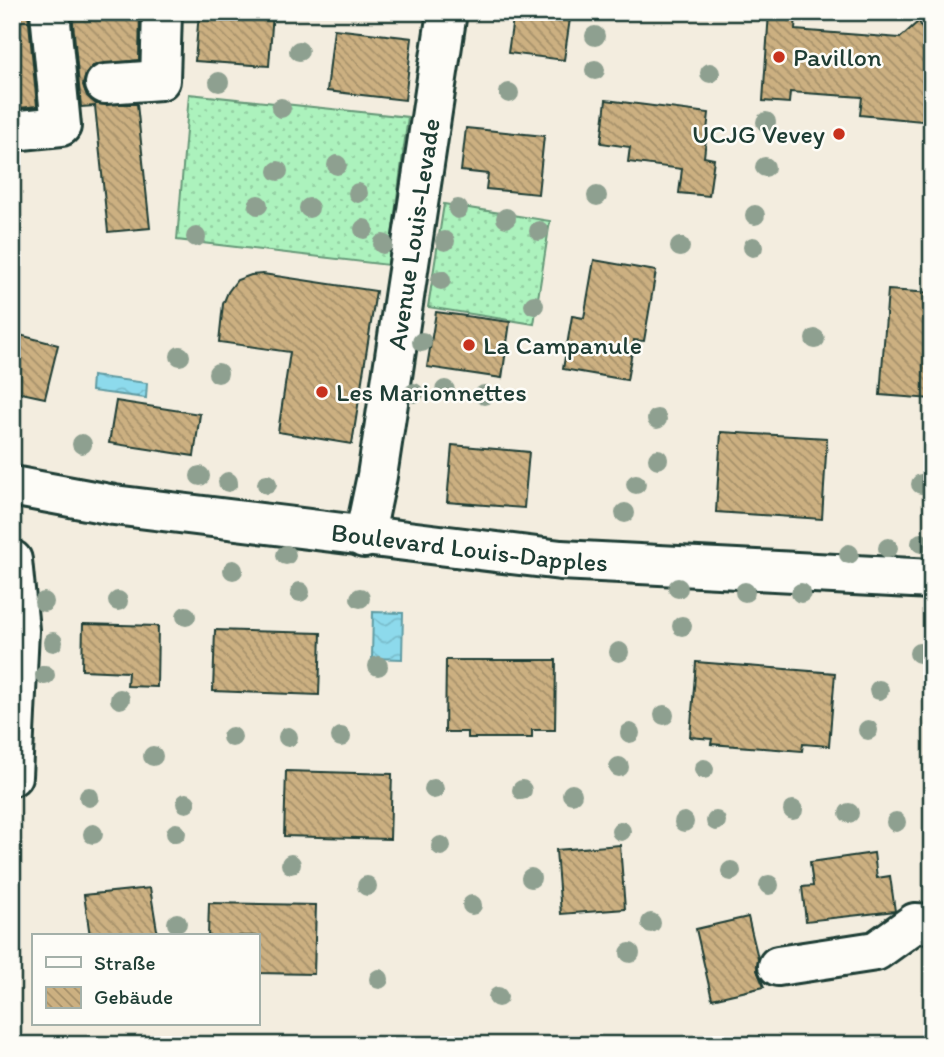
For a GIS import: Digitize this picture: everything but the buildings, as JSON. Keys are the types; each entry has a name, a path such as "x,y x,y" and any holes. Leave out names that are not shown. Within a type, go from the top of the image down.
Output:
{"street":[{"path":"12,131 61,126 50,12"},
{"path":"105,84 160,80 162,12"},
{"name":"Avenue Louis-Levade","path":"364,538 377,476 447,12"},
{"name":"Boulevard Louis-Dapples","path":"12,486 114,505 364,538 561,559 932,579"},
{"path":"12,560 19,630 12,776"},
{"path":"778,966 876,951 915,923 932,924"}],"green space":[{"path":"189,94 408,117 388,265 177,240"},
{"path":"444,204 550,221 534,324 428,307"}],"water":[{"path":"92,376 147,383 146,398 91,391"},
{"path":"373,612 403,613 402,659 372,658"}],"place":[{"name":"Pavillon","path":"779,57"},
{"name":"UCJG Vevey","path":"839,134"},
{"name":"La Campanule","path":"469,345"},
{"name":"Les Marionnettes","path":"322,392"}]}
